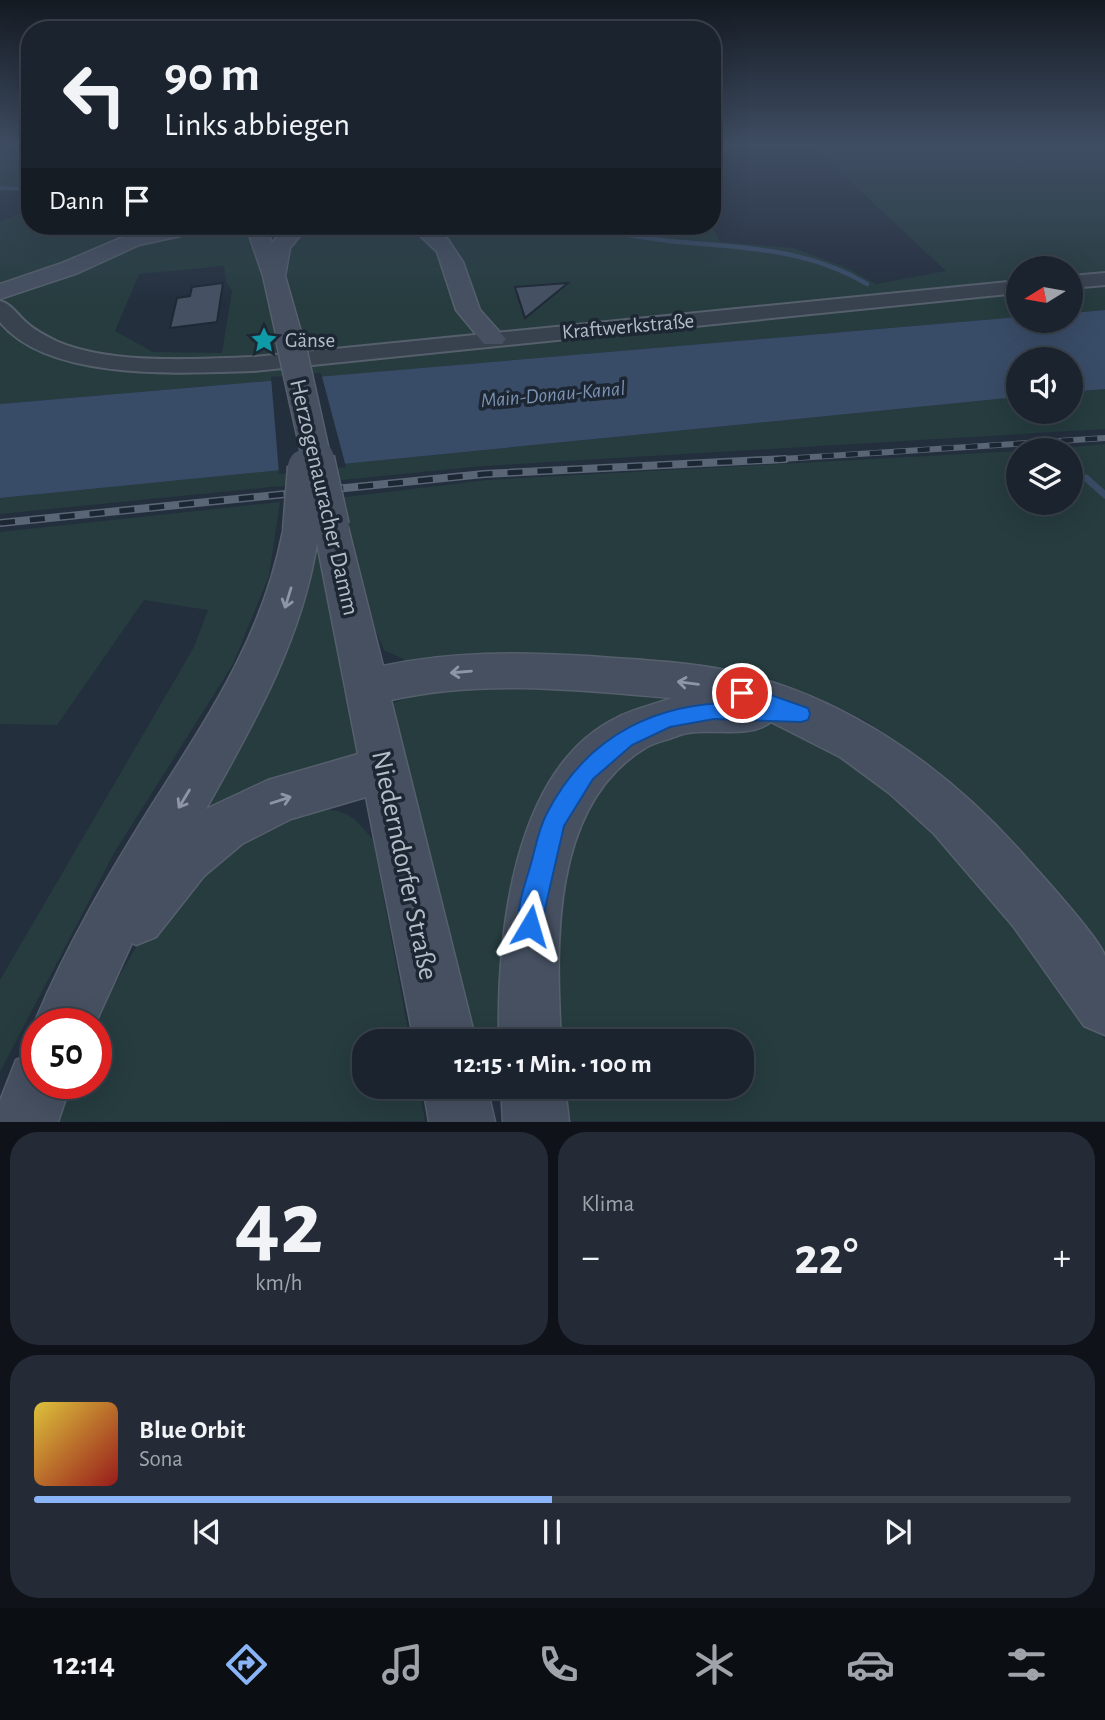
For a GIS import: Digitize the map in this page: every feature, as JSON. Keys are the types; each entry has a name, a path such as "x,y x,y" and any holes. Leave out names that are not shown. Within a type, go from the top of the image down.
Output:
{"main road":[{"path":"0,292 70,268 148,235"},
{"path":"139,240 161,235"},
{"name":"Herzogenauracher Damm","path":"259,235 274,276 309,427 316,529 367,688"},
{"path":"274,276 283,238 287,235"},
{"path":"433,235 452,259 469,313 483,324 492,339"},
{"path":"462,342 461,330 469,313"},
{"path":"72,1008 139,874 265,655 316,529"},
{"path":"367,688 390,682 472,671 578,673 700,684 742,693 801,714 875,754 946,809 999,865 1059,940 1105,1005"},
{"name":"Niederndorfer Straße","path":"367,688 442,1029"},
{"path":"530,1029 528,951 532,901 554,822 585,772 625,738 668,719 714,710 801,714"},
{"path":"74,1008 166,879 205,839 235,820 275,802 386,769"},
{"path":"24,1122 33,1099"},
{"path":"457,1099 462,1122"},
{"path":"534,1099 536,1122"}],"street":[{"path":"1083,281 1105,279"},
{"name":"Kraftwerkstraße","path":"0,307 15,328 28,337 68,353 153,363 238,362 318,358 1006,288"}],"green space":[{"path":"867,197 1105,197 1105,310 1083,312 1083,256 1006,256 1006,318 0,404 0,222 21,213 21,235 716,235 720,242 793,248 847,268 876,284 946,271","holes":["224,266 226,282 232,291 222,353 153,352 115,331 139,274"]},
{"path":"1105,389 1105,429 483,466 0,514 0,498 1006,398 1006,424 1083,424 1083,391"},
{"path":"1105,444 1105,961 996,827 928,764 866,721 816,697 751,675 632,658 472,660 414,664 384,650 320,500 487,480 1006,452 1006,515 1083,515 1083,446"},
{"path":"280,502 269,576 233,664 114,853 33,1008 21,1008 21,1032 0,1072 0,980 194,647 208,610 144,600 57,725 0,724 0,532"},
{"path":"311,549 318,551 359,749 359,763 194,835"},
{"path":"448,684 710,696 624,726 513,971 514,1029 471,1029 391,704"},
{"path":"719,720 781,725 855,755 927,812 1038,941 1105,1040 1105,1121 559,1121 556,1099 754,1099 754,1029 549,1029 540,950 551,880 611,763 654,734"},
{"path":"319,808 350,816 373,840 408,1029 352,1029 352,1099 421,1099 425,1121 51,1122 60,1099 112,1099 112,1008 100,1008 159,908 252,825"}],"water":[{"name":"Main-Donau-Kanal","path":"1105,310 1105,389 1083,391 1083,347 1006,347 1006,398 0,498 0,404 1006,318 1006,333 1083,333 1083,312"}],"pier":[{"path":"321,373 346,467 279,474 271,377"}],"building":[{"path":"223,283 217,322 170,328 177,298 190,296 192,287"},
{"path":"568,283 525,318 515,287"}],"waterway":[{"path":"632,235 796,256 844,272 867,284"},
{"path":"1086,478 1105,495"}],"railway":[{"path":"767,460 1105,438"},
{"path":"767,460 785,459"},
{"path":"0,523 484,474 767,460"},
{"path":"750,461 767,460"}],"place":[{"name":"Gänse","path":"264,340"}],"route":[{"path":"530,926 532,901 554,822 585,772 625,738 668,719 714,710 741,709 801,714 742,693"}]}
